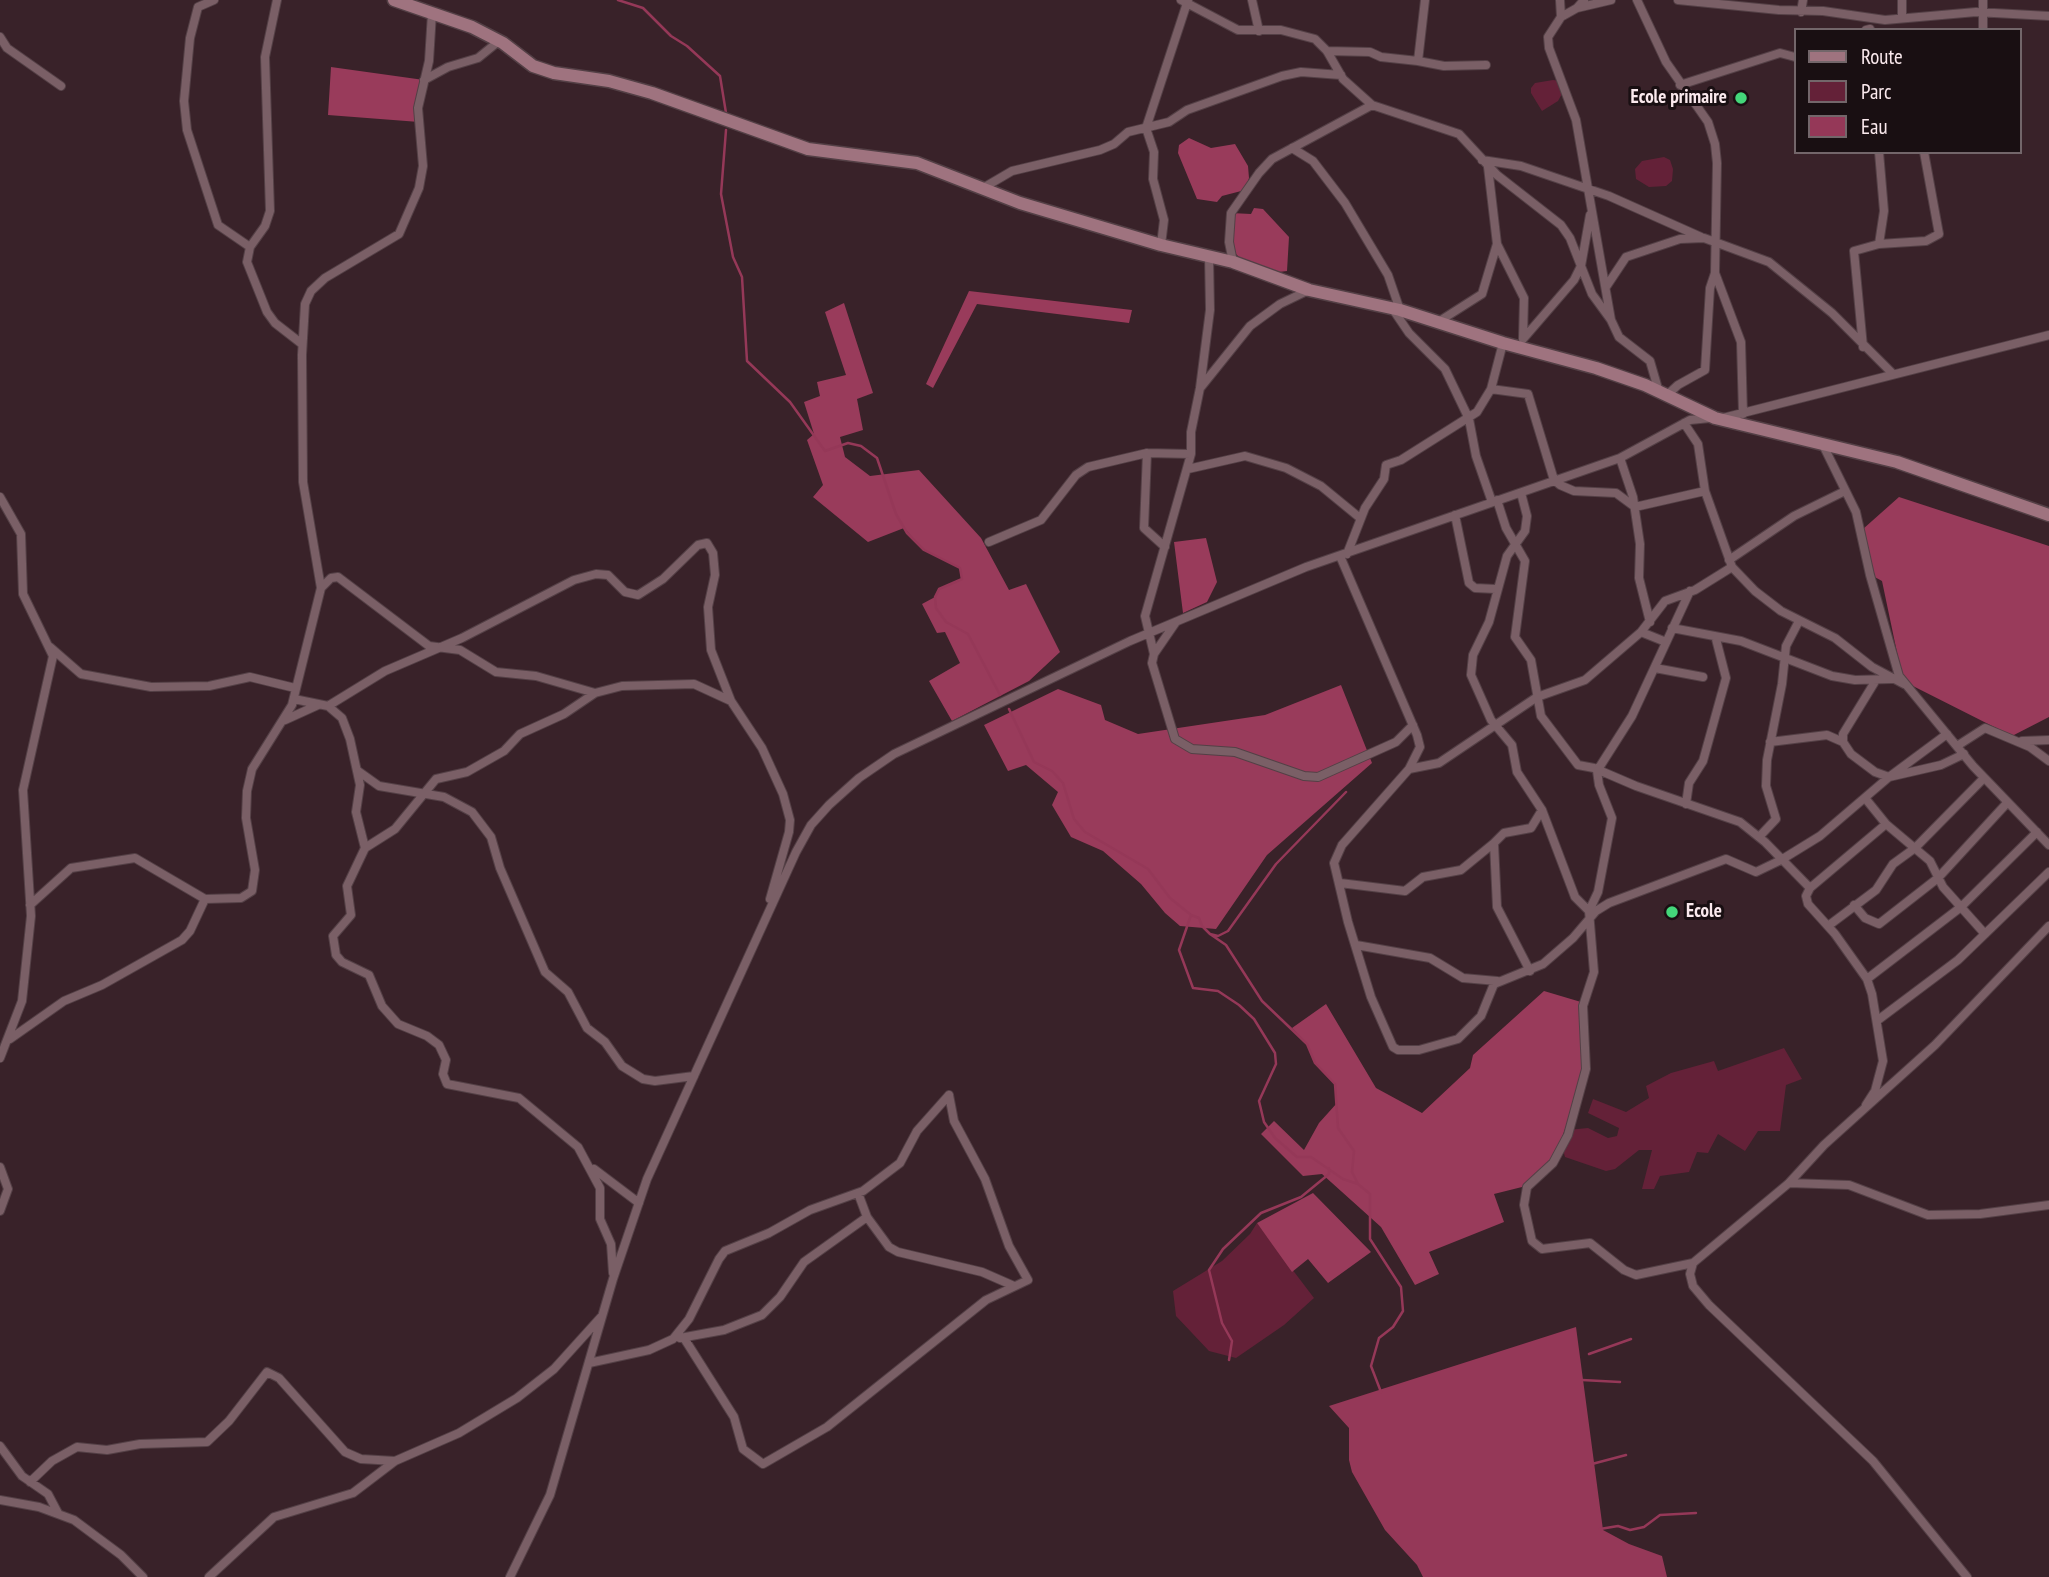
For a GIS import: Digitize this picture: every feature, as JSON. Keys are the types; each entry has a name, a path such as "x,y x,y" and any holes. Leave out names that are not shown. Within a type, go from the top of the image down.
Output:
{"street":[{"path":"214,0 199,4 189,46 184,101 189,140 218,225 250,247"},
{"path":"277,0 265,57 270,211 265,226 250,247 247,262 263,306 275,323 302,344"},
{"path":"394,0 499,41 533,66 554,73 609,81 652,93 808,149 917,163 1020,203 1161,245 1233,262 1309,290 1396,309 1503,343 1520,343 1597,368 1715,418 1917,468 2049,515"},
{"path":"1252,0 1259,31"},
{"path":"1418,61 1425,0"},
{"path":"1560,0 1561,17"},
{"path":"1577,8 1584,0"},
{"path":"1611,0 1577,8 1561,17 1548,37 1549,48 1576,120 1611,320"},
{"path":"1637,0 1666,62 1708,122 1714,144 1717,243 1715,273 1710,288 1704,370 1663,394"},
{"path":"1678,0 1801,12 1823,11 1870,27 1902,18 1984,12 2049,16"},
{"path":"1801,12 1802,0"},
{"path":"1902,0 1902,18"},
{"path":"1983,0 1983,28"},
{"path":"1161,245 1164,220 1153,179 1154,152 1146,128 1185,1 1227,26 1302,33 1315,39 1341,75 1372,105 1459,134 1485,163 1561,225 1570,238 1592,294 1611,320 1619,337 1650,361 1663,394"},
{"path":"30,905 71,869 135,858 205,899 241,898 249,896 252,891 255,870 246,818 247,791 252,769 285,720 294,699 321,588 303,482 302,344 305,304 311,291 356,257 399,234 423,174 418,108 429,61 432,13"},
{"path":"0,37 7,48 61,86"},
{"path":"424,80 449,67 478,58 499,41"},
{"path":"1326,51 1370,52 1381,57 1444,66 1486,65"},
{"path":"1681,86 1780,53 1794,57"},
{"path":"983,188 1012,171 1100,150 1114,145 1128,132 1146,128 1282,76 1301,72 1341,75"},
{"path":"1233,262 1229,242 1231,213 1272,159 1343,117 1372,105"},
{"path":"1292,148 1313,161 1345,203 1388,275 1396,309 1409,333 1442,365 1469,419 1476,456 1505,527 1526,564 1515,637 1531,660 1541,716 1557,733 1576,764 1740,822 1759,837 1810,888"},
{"path":"1879,154 1884,211 1879,244"},
{"path":"1863,347 1854,252 1879,244 1926,242 1939,234 1924,154"},
{"path":"1485,163 1521,166 1587,189 1644,209 1704,238 1769,262 1828,310 1892,373"},
{"path":"1485,163 1497,244 1524,298 1520,343"},
{"path":"1520,343 1574,280 1581,266 1591,205"},
{"path":"1606,288 1626,257 1680,239 1704,238"},
{"path":"1438,322 1482,294 1497,244"},
{"path":"1154,654 1144,616 1191,454 1191,432 1200,388 1210,310 1209,256"},
{"path":"1715,273 1741,342 1743,414"},
{"path":"1200,388 1250,326 1272,309 1309,290"},
{"path":"510,1577 550,1495 613,1279 639,1203 694,1076 811,825 859,778 894,754 1149,632 1343,555 1620,458 1694,419 1743,414 1892,373 2049,335"},
{"path":"1497,981 1488,995 1481,1016 1458,1039 1426,1049 1398,1050 1388,1039 1371,997 1334,863 1336,855 1383,795 1409,769 1420,747 1343,555 1360,518 1384,479 1388,463 1402,460 1469,419 1481,407 1491,389 1503,343"},
{"path":"1491,389 1528,394 1554,480 1574,491 1616,493 1635,506 1705,491"},
{"path":"1684,423 1698,444 1705,491 1730,564 1764,599 1799,621 1835,638 1872,667 1904,684"},
{"path":"1823,445 1856,512 1882,621 1904,684 1984,778 2049,845"},
{"path":"989,542 1047,515 1083,470 1103,462 1147,453 1191,454"},
{"path":"1147,453 1143,528 1165,547"},
{"path":"1188,469 1245,456 1286,468 1321,486 1360,518"},
{"path":"1620,458 1635,506 1640,544 1639,578 1650,622"},
{"path":"1409,769 1439,763 1493,724 1537,697 1585,680 1642,632 1665,601 1690,591 1794,516 1845,491"},
{"path":"1521,493 1527,524 1523,536 1509,552 1496,589 1491,615 1476,646 1471,669 1493,724 1512,745 1517,772 1542,810 1575,897 1590,914"},
{"path":"0,497 22,534 23,594 50,646 53,667 23,790 30,905 22,1001 10,1039 0,1058"},
{"path":"1455,515 1469,583 1475,588 1496,589"},
{"path":"285,720 323,706 386,671 442,647 585,576 608,575 631,596 638,595 663,579 698,545 707,542 713,553 715,575 708,607 710,642 731,701 762,748 790,820 787,848 767,916"},
{"path":"321,588 331,578 338,577 379,607 401,628 429,646 460,650 496,672 536,676 595,693"},
{"path":"1690,591 1632,716 1597,771 1599,785 1612,818 1600,883 1590,914 1594,972 1583,1006 1585,1075 1568,1135 1553,1163 1524,1192 1528,1227 1534,1244 1542,1249 1590,1244 1624,1270 1636,1275 1693,1263 1789,1183 1824,1145 1862,1114 1935,1045 2049,926"},
{"path":"1759,837 1776,819 1766,786 1770,742 1787,641 1799,621"},
{"path":"1176,622 1154,654 1152,663 1175,739 1192,748 1235,752 1304,776 1318,777 1396,742 1413,725"},
{"path":"1672,628 1716,639 1741,641 1832,676 1894,679"},
{"path":"1642,632 1666,642"},
{"path":"1686,804 1689,783 1703,761 1726,678 1716,639"},
{"path":"50,646 81,674 138,685 209,687 250,677 295,688"},
{"path":"1655,668 1703,677"},
{"path":"1843,742 1843,734 1876,680"},
{"path":"613,1279 611,1244 600,1219 600,1188 578,1147 519,1098 444,1082 446,1060 439,1045 398,1024 382,1006 369,975 342,962 336,955 332,941 336,930 351,915 347,886 365,848 395,829 436,779 467,772 504,751 520,734 564,714 595,693 622,686 694,684 731,701"},
{"path":"294,699 336,710 347,729 358,771 360,790 356,812 365,848"},
{"path":"1957,746 1984,728 2030,747 2049,761"},
{"path":"1356,945 1430,958 1463,978 1497,981 1530,971 1554,956 1590,914 1609,903 1726,859 1756,872 1781,860 1821,836 1889,777 1947,734"},
{"path":"1770,742 1827,735 1843,742 1851,754 1875,772 1889,777 1941,765 1964,754"},
{"path":"2012,741 2049,740"},
{"path":"358,771 379,786 444,797 464,806 488,831 500,868 545,972 568,992 587,1028 605,1041 622,1066 632,1074 655,1081 694,1076"},
{"path":"1828,926 1877,890 1893,864 1915,848 1984,778"},
{"path":"1865,798 1886,824 1930,862 1938,878 1985,934"},
{"path":"1854,905 1872,923 1879,924 1938,878 2007,803"},
{"path":"1340,883 1405,891 1423,877 1461,870 1504,833 1531,828 1542,810"},
{"path":"1862,1114 1881,1070 1878,1020 1867,979 1828,926 1808,904 1806,896 1810,888 1886,824"},
{"path":"1867,979 1961,908 2036,832"},
{"path":"1494,843 1497,908 1530,971"},
{"path":"1878,1020 1916,989 1939,976 2049,872"},
{"path":"10,1039 64,1000 102,985 182,940 190,931 205,899"},
{"path":"673,1339 685,1325 719,1259 726,1251 769,1233 810,1210 858,1194 900,1163 917,1131 949,1095 954,1121 985,1179 1009,1246 1028,1280 986,1300 827,1427 763,1464 743,1449 734,1416 684,1338"},
{"path":"589,1165 639,1203"},
{"path":"0,1167 8,1189 0,1211"},
{"path":"1789,1183 1849,1185 1928,1215 1980,1214 2049,1205"},
{"path":"858,1194 867,1217 889,1247 898,1252 982,1272 1014,1286"},
{"path":"589,1363 649,1350 673,1339 724,1330 762,1315 776,1303 804,1262 867,1217"},
{"path":"1693,1263 1690,1274 1693,1286 1731,1327 1771,1361 1873,1461 1967,1577"},
{"path":"209,1577 274,1517 353,1493 396,1461 459,1433 535,1385 571,1353 603,1315"},
{"path":"30,1482 51,1461 77,1447 107,1450 140,1444 207,1442 229,1421 267,1372 279,1378 345,1452 361,1459 396,1461"},
{"path":"0,1446 30,1482 48,1494 58,1513"},
{"path":"0,1500 58,1513 89,1529 139,1576"}],"green space":[{"path":"1561,81 1564,90 1558,101 1542,111 1531,93 1531,88 1535,83"},
{"path":"1664,157 1670,160 1673,169 1672,181 1666,186 1649,187 1636,179 1635,169 1642,161"},
{"path":"1784,1048 1802,1079 1786,1085 1780,1131 1758,1131 1745,1151 1718,1134 1708,1153 1697,1152 1689,1172 1660,1176 1654,1189 1642,1189 1652,1150 1639,1150 1615,1169 1606,1171 1565,1157 1561,1142 1568,1130 1588,1128 1608,1138 1617,1136 1619,1128 1588,1113 1593,1099 1626,1112 1649,1098 1646,1086 1671,1073 1714,1061 1718,1071"},
{"path":"1257,1223 1314,1298 1284,1325 1236,1358 1209,1351 1176,1316 1173,1291 1222,1261 1250,1234"}],"shaded area":[{"path":"331,67 424,80 419,122 328,115"},
{"path":"1189,138 1211,148 1235,144 1248,166 1249,178 1245,190 1222,196 1217,202 1197,199 1178,153 1179,145"},
{"path":"1254,208 1263,209 1289,237 1287,271 1279,272 1240,258 1235,253 1231,238 1231,213 1251,214"},
{"path":"969,291 1132,310 1129,323 977,304 933,388 926,384"},
{"path":"844,303 873,393 857,399 863,430 840,437 845,457 870,476 919,470 981,538 1009,590 1026,584 1060,652 1029,681 952,721 929,681 960,663 945,632 937,633 922,604 935,597 939,589 961,579 960,568 924,550 904,528 868,542 813,497 823,485 807,440 814,434 804,402 820,396 817,382 846,375 825,312"},
{"path":"1899,497 2049,546 2049,717 2012,736 1903,681 1882,581 1871,575 1863,529"},
{"path":"1206,538 1217,582 1207,602 1183,613 1174,542"},
{"path":"1341,685 1372,763 1267,855 1216,929 1180,926 1165,913 1141,884 1103,851 1071,837 1052,805 1058,792 1026,765 1008,771 984,725 1058,689 1101,705 1105,720 1138,734 1265,715"},
{"path":"1544,991 1581,1002 1582,1080 1556,1155 1526,1186 1494,1194 1504,1222 1429,1252 1439,1274 1415,1285 1381,1227 1322,1174 1303,1176 1261,1134 1274,1121 1304,1150 1319,1123 1337,1103 1335,1084 1315,1063 1307,1044 1292,1028 1326,1004 1376,1088 1422,1113 1470,1068 1473,1055"},
{"path":"1313,1193 1371,1252 1328,1283 1308,1259 1292,1272 1257,1223"}],"water":[{"path":"1576,1327 1603,1530 1629,1544 1662,1556 1667,1577 1423,1577 1417,1565 1385,1530 1352,1472 1349,1460 1349,1428 1329,1406"}],"waterway":[{"path":"618,0 643,8 671,36 687,46 720,76 726,113"},
{"path":"726,130 721,194 733,257 742,277 747,361 790,402 825,451 848,443 861,446 877,458 896,514 907,533 924,550 960,568 962,579 939,589 935,597 936,608 946,622 968,634 1000,695"},
{"path":"1009,709 1034,762 1052,771 1063,783 1074,819 1085,832 1148,869 1170,898 1191,915 1179,950 1193,988 1218,991 1239,1005 1254,1019 1275,1053 1276,1064 1259,1101 1264,1122 1275,1138 1297,1157 1311,1157 1370,1194 1370,1239 1401,1287 1403,1311 1393,1327 1379,1338 1371,1366 1381,1392"},
{"path":"1191,915 1199,918 1210,934 1218,936 1228,931 1276,864 1346,792"},
{"path":"1210,934 1226,945 1262,1001 1307,1044 1315,1063 1335,1084 1338,1128 1354,1151 1352,1172 1358,1184"},
{"path":"1229,1360 1232,1341 1222,1323 1209,1270 1223,1249 1261,1213 1301,1197 1329,1174 1329,1168"},
{"path":"1589,1354 1631,1339"},
{"path":"1582,1380 1620,1382"},
{"path":"1592,1464 1626,1455"},
{"path":"1600,1529 1618,1526 1630,1530 1644,1527 1660,1515 1696,1513"}],"place":[{"name":"Ecole primaire","path":"1741,98"},
{"name":"Ecole","path":"1672,912"}]}
